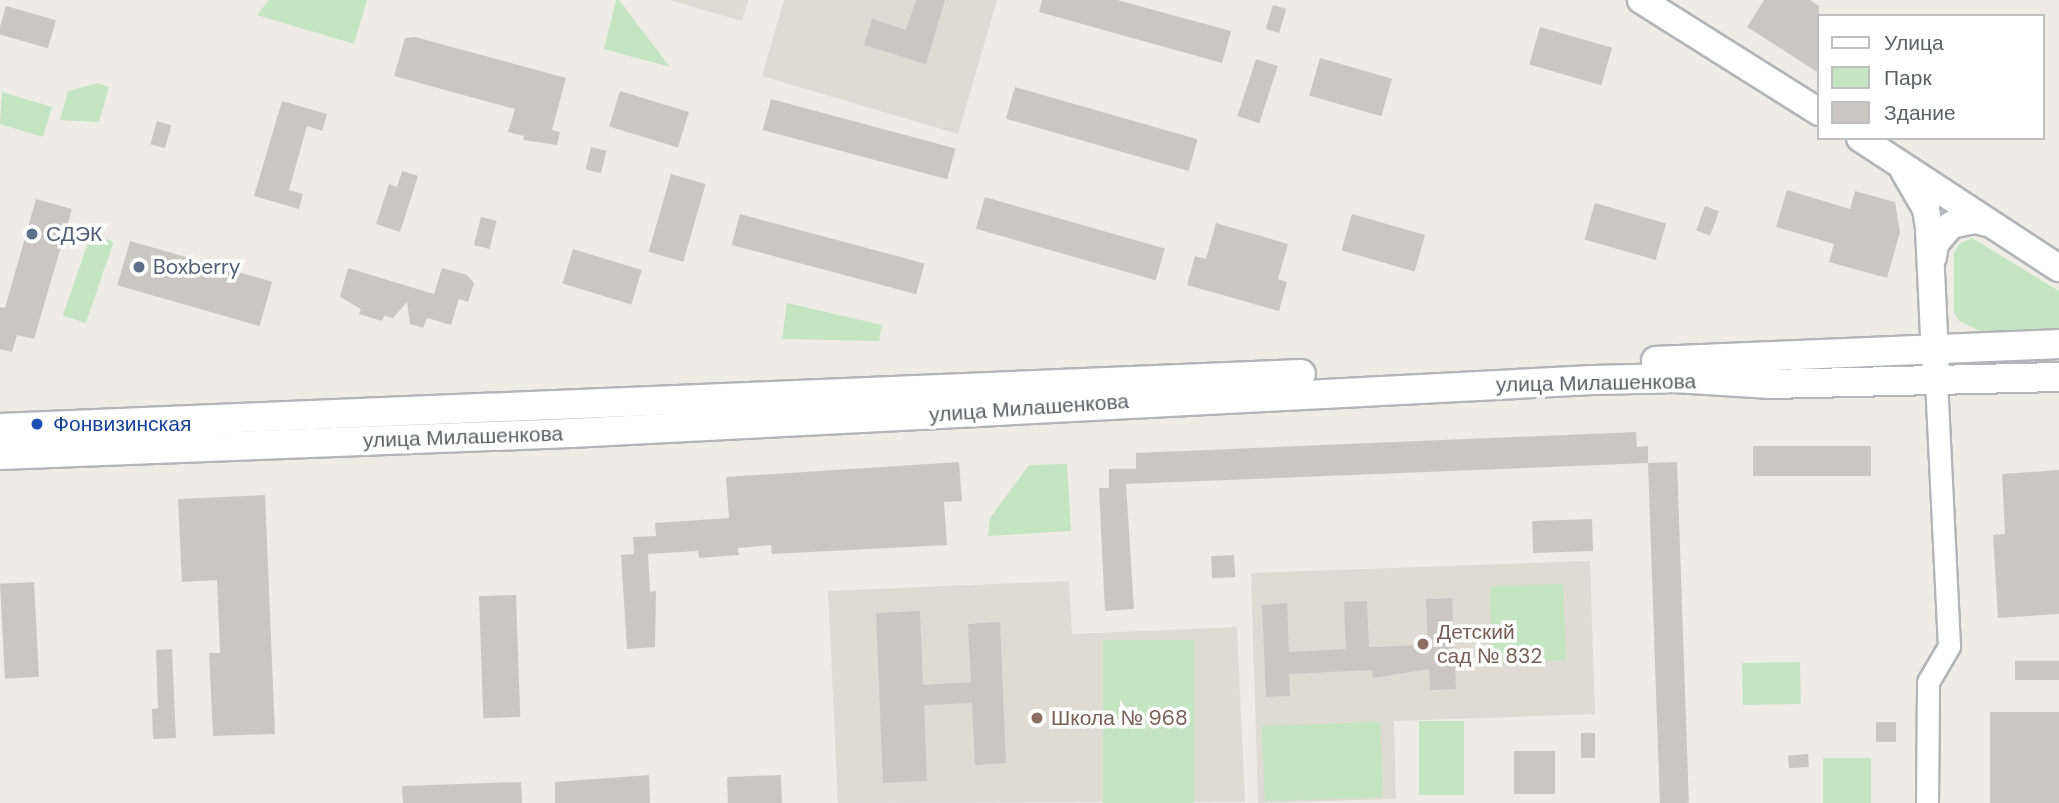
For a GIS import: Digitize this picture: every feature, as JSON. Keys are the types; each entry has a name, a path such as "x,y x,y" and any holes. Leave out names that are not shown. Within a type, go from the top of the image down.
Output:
{"main road":[{"name":"улица Милашенкова","path":"0,428 2059,344"},
{"name":"улица Милашенкова","path":"0,455 571,433 1593,380 1675,378 1770,384 2059,377"}],"street":[{"path":"1641,0 1818,111"},
{"path":"1863,140 2059,268"},
{"path":"1897,163 1926,209 1933,257 1949,646 1928,682 1927,803"},
{"path":"1933,257 1936,244 1951,225 1963,220 1987,223"}],"shaded area":[{"path":"669,0 748,0 742,21"},
{"path":"784,0 997,0 958,134 762,76"},
{"name":"Детский сад № 832","path":"1590,561 1595,714 1394,721 1396,799 1258,803 1251,573"},
{"name":"Школа № 968","path":"1069,581 1072,634 1237,627 1245,802 838,803 828,591"}],"green space":[{"path":"269,0 367,0 354,44 257,15"},
{"path":"616,0 619,0 670,67 604,49"},
{"path":"98,83 109,87 99,122 60,120 68,91"},
{"path":"2,92 52,107 43,137 0,124"},
{"path":"91,234 114,242 86,323 63,315"},
{"path":"1972,238 2059,291 2059,330 1984,333 1959,321 1954,312 1954,253 1959,244"},
{"path":"787,303 882,325 879,341 782,339"},
{"path":"1067,464 1071,531 988,536 990,518 1029,465"},
{"path":"1563,584 1566,660 1493,663 1490,587"},
{"path":"1103,640 1194,640 1194,803 1103,803"},
{"path":"1800,662 1801,704 1743,705 1742,663"},
{"path":"1419,721 1464,721 1464,795 1419,795"},
{"path":"1380,722 1383,797 1265,801 1262,726"},
{"path":"1823,758 1871,758 1871,803 1823,803"}],"building":[{"path":"916,0 945,0 926,64 864,45 872,19 906,30"},
{"path":"1042,0 1117,0 1231,31 1222,63 1039,12"},
{"path":"1764,0 1810,0 1819,6 1818,72 1747,27"},
{"path":"1273,5 1286,9 1279,33 1266,29"},
{"path":"6,6 56,20 48,48 0,34"},
{"path":"1540,27 1612,48 1601,85 1529,64"},
{"path":"415,37 566,78 552,130 560,132 557,145 523,140 524,136 508,132 515,109 394,76 405,38"},
{"path":"1320,58 1392,79 1381,116 1309,95"},
{"path":"1256,59 1278,66 1259,123 1237,116"},
{"path":"1015,87 1198,139 1189,171 1006,119"},
{"path":"620,91 689,112 678,147 609,126"},
{"path":"771,99 955,148 947,179 763,130"},
{"path":"282,101 327,114 322,131 307,126 289,190 303,194 299,209 254,196"},
{"path":"157,121 171,125 165,148 150,144"},
{"path":"591,147 607,151 601,173 585,169"},
{"path":"402,171 418,176 400,232 376,224 389,184 397,187"},
{"path":"671,174 706,184 683,262 649,252"},
{"path":"1787,190 1850,209 1855,191 1895,202 1900,232 1887,278 1829,262 1834,244 1776,227"},
{"path":"985,197 1165,249 1156,280 976,229"},
{"path":"36,199 72,209 34,339 17,335 12,352 0,349 0,307 5,308"},
{"path":"1595,203 1666,223 1656,260 1585,240"},
{"path":"1705,206 1719,211 1710,236 1696,230"},
{"path":"740,214 924,263 916,294 732,245"},
{"path":"1352,214 1425,235 1415,271 1342,251"},
{"path":"481,217 497,221 490,249 474,245"},
{"path":"1216,223 1288,244 1278,279 1287,282 1279,311 1187,285 1195,256 1206,259"},
{"path":"130,241 272,282 260,326 117,285"},
{"path":"573,249 642,270 631,304 562,283"},
{"path":"348,268 434,294 442,268 467,275 474,283 468,302 459,299 451,325 427,318 423,328 410,324 407,302 393,318 384,316 382,321 359,314 361,309 340,297"},
{"path":"1636,432 1637,447 1648,446 1648,463 1126,484 1134,609 1105,611 1099,488 1109,488 1109,469 1136,469 1136,453"},
{"path":"1753,446 1871,446 1871,476 1753,476"},
{"path":"959,462 962,501 944,502 947,545 772,554 771,545 738,548 739,555 699,558 698,551 648,554 650,592 656,591 655,647 627,649 621,555 634,554 633,537 656,536 655,523 729,518 726,477"},
{"path":"1677,462 1689,803 1660,803 1648,463"},
{"path":"2059,470 2059,614 1998,618 1993,535 2005,534 2002,474"},
{"path":"265,495 275,734 213,736 209,653 220,653 217,580 182,582 178,499"},
{"path":"1592,519 1593,551 1533,553 1532,521"},
{"path":"1234,555 1235,577 1212,578 1211,556"},
{"path":"34,582 39,677 5,679 0,584"},
{"path":"516,595 520,717 483,718 479,596"},
{"path":"1452,598 1456,689 1430,690 1429,669 1373,678 1372,670 1289,674 1290,696 1266,697 1262,605 1287,603 1289,652 1346,649 1344,602 1367,601 1369,647 1428,645 1426,599"},
{"path":"920,611 923,685 971,682 968,624 1000,622 1006,763 975,765 972,703 924,705 927,781 883,783 876,613"},
{"path":"172,649 176,738 153,739 152,709 158,708 156,650"},
{"path":"2015,661 2059,661 2059,680 2015,680"},
{"path":"1990,712 2059,712 2059,803 1990,803"},
{"path":"1876,722 1896,722 1896,742 1876,742"},
{"path":"1581,733 1595,733 1595,758 1581,758"},
{"path":"1514,751 1555,751 1555,794 1514,794"},
{"path":"1808,754 1809,767 1789,768 1788,755"},
{"path":"649,775 650,803 555,803 555,782"},
{"path":"781,775 782,803 728,803 727,777"},
{"path":"521,782 522,803 403,803 402,786"}],"place":[{"name":"СДЭК","path":"32,234"},
{"name":"Boxberry","path":"139,267"},
{"name":"Фонвизинская","path":"37,424"},
{"name":"Детский сад № 832","path":"1423,644"},
{"name":"Школа № 968","path":"1037,718"}]}
